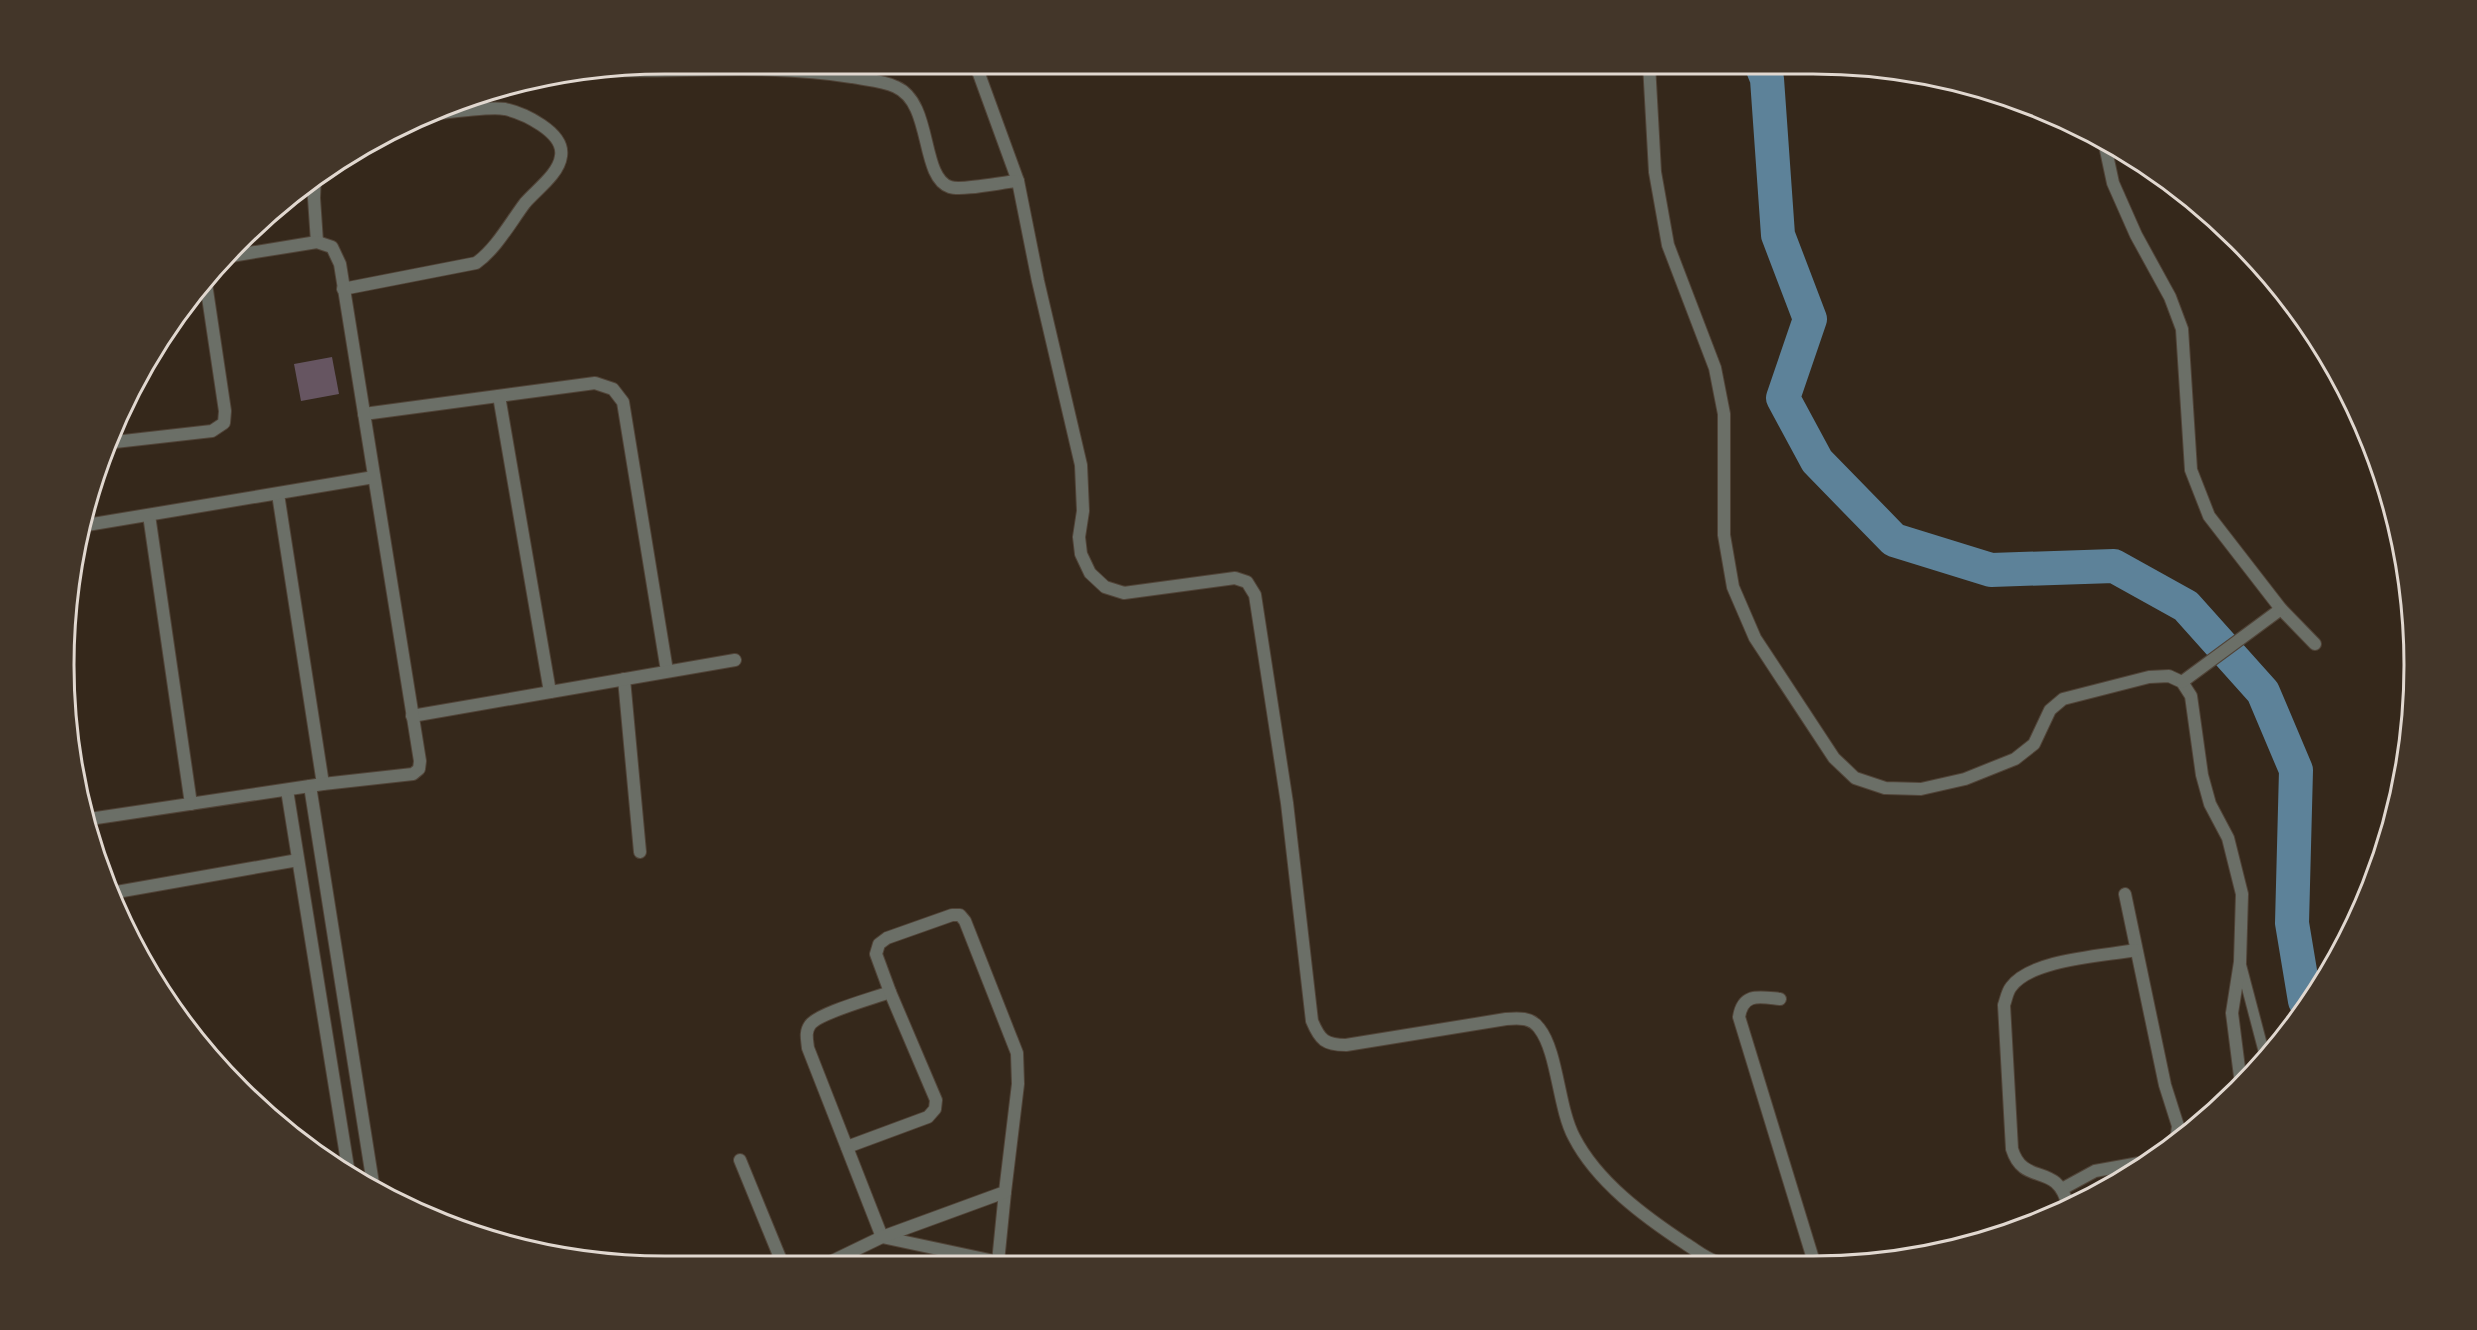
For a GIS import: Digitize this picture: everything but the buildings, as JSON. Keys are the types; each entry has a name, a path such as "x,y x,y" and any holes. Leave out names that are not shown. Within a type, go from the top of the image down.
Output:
{"street":[{"path":"825,74 886,83 899,87 910,96 918,110 934,170 941,181 950,187 1018,181"},
{"path":"979,74 1018,181 1038,281 1081,465 1083,511 1079,537 1081,554 1090,573 1105,587 1124,593 1235,578 1247,582 1255,595 1287,802 1312,1021 1318,1035 1331,1045 1346,1045 1506,1018 1525,1018 1538,1027 1548,1044 1558,1090 1574,1137 1608,1184 1658,1226 1708,1256"},
{"path":"1649,74 1654,172 1668,245 1715,368 1724,414 1724,534 1733,587 1755,638 1834,758 1855,778 1885,788 1921,789 1965,779 2016,759 2034,744 2050,710 2063,699 2149,677 2169,675 2186,680"},
{"path":"343,288 476,263 489,254 553,171 561,156 559,143 552,133 536,121 504,109 455,113"},
{"path":"2106,152 2113,183 2136,236 2170,297 2182,329 2191,470 2209,516 2281,609 2315,644"},
{"path":"314,189 317,243"},
{"path":"94,818 323,784 413,774 419,769 340,264 332,247 317,243 240,254"},
{"path":"118,442 212,431 224,423 225,411 208,290"},
{"path":"364,414 595,382 613,388 623,402 667,671"},
{"path":"499,396 550,692"},
{"path":"91,523 374,477"},
{"path":"278,494 323,784"},
{"path":"149,515 191,804"},
{"path":"2186,680 2281,609"},
{"path":"412,716 735,660"},
{"path":"624,679 640,852"},
{"path":"2186,680 2191,696 2198,751 2207,794 2228,838 2242,894 2240,962 2232,1013 2240,1073"},
{"path":"310,786 372,1179"},
{"path":"287,790 347,1164"},
{"path":"119,892 298,860"},
{"path":"2125,894 2165,1085 2178,1130"},
{"path":"847,1147 928,1117 935,1109 936,1100 876,954 879,944 887,938 952,915 960,915 965,921 1017,1053 1018,1084 999,1256"},
{"path":"2066,1199 2062,1189 2054,1180 2023,1169 2014,1155 2004,1005 2010,987 2027,974 2050,965 2136,950"},
{"path":"882,1237 808,1048 806,1033 811,1023 822,1016 890,992"},
{"path":"1780,999 1759,997 1748,999 1740,1006 1739,1017 1812,1256"},
{"path":"740,1160 779,1256"},
{"path":"2062,1189 2095,1171 2128,1165"},
{"path":"843,1256 882,1237 1005,1192"},
{"path":"882,1237 970,1256"}],"lane":[{"path":"2240,962 2263,1048"}],"waterway":[{"path":"1765,74 1778,235 1810,319 1783,398 1817,461 1894,540 1991,570 2114,566 2186,606 2263,692 2296,770 2292,923 2304,994"}]}
